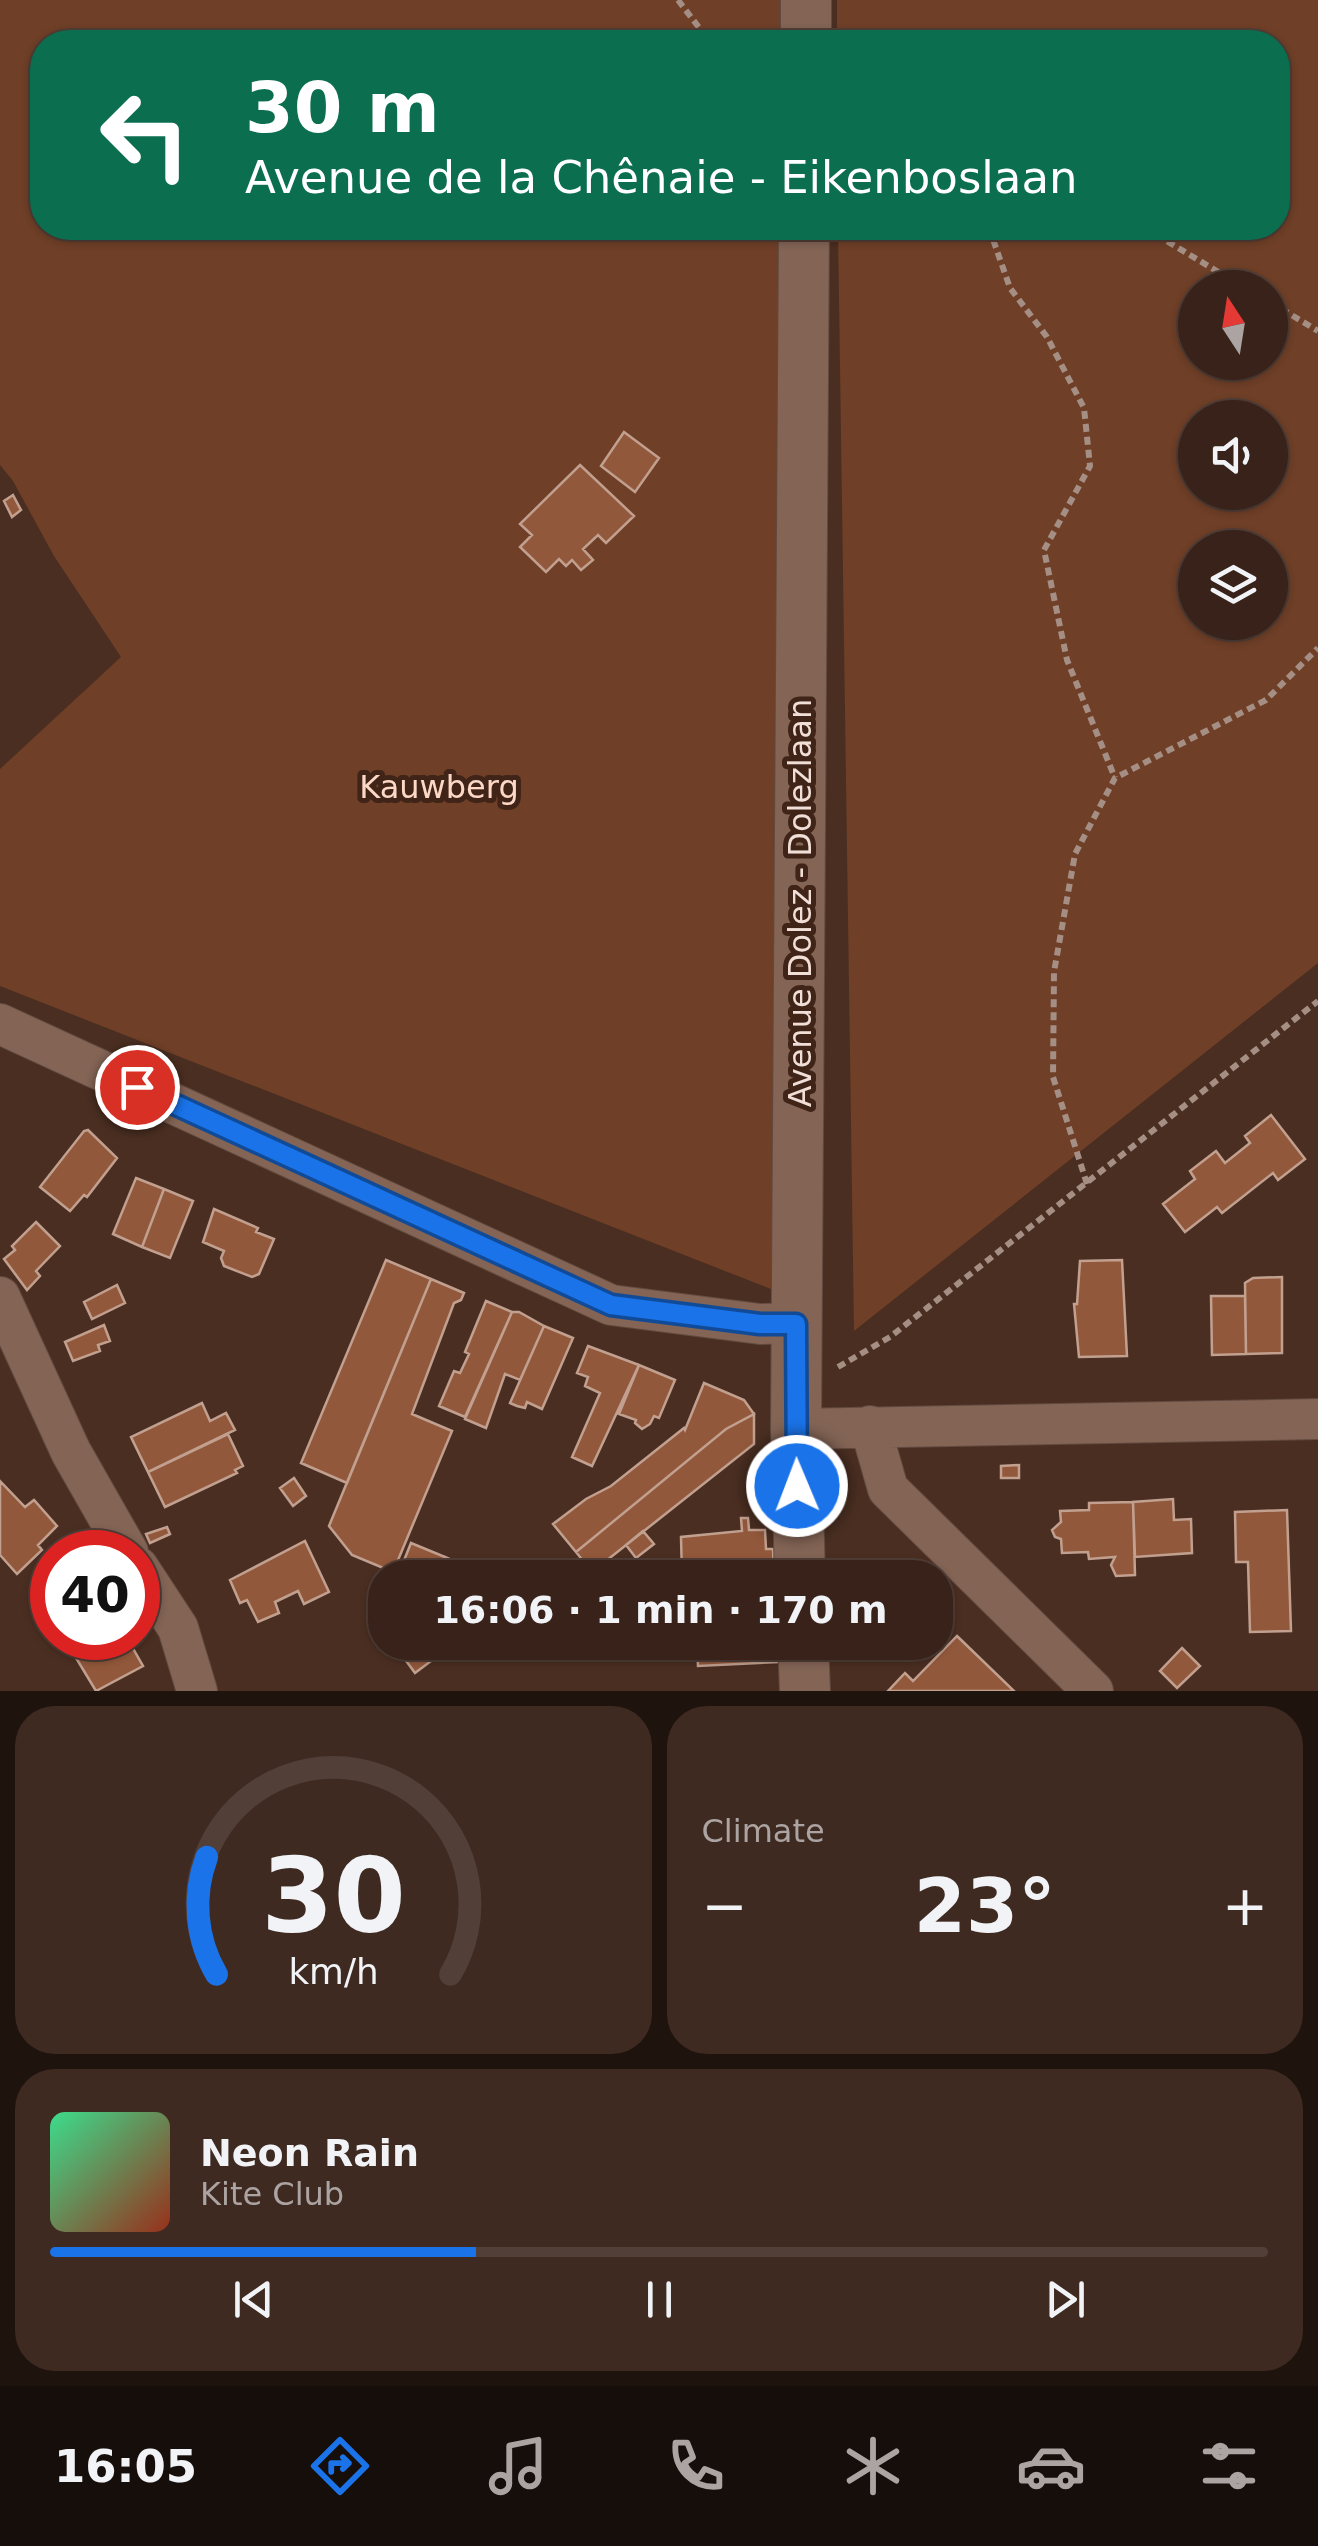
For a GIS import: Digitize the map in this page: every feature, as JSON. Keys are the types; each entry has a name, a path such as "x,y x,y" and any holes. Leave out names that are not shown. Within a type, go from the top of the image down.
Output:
{"street":[{"path":"806,0 806,30"},
{"name":"Avenue Dolez - Dolezlaan","path":"800,1560 796,1324 804,240"},
{"path":"0,1024 611,1305 760,1324 796,1324"},
{"path":"0,1297 70,1452 115,1530"},
{"path":"796,1429 1318,1419"},
{"path":"870,1426 888,1489 1093,1691"},
{"path":"160,1600 178,1628 197,1691"},
{"path":"803,1660 805,1691"}],"path":[{"path":"678,0 701,30"},
{"path":"993,240 1010,288 1047,337 1084,408 1090,466 1044,550 1067,660 1114,778"},
{"path":"1165,240 1215,270"},
{"path":"1288,313 1318,331"},
{"path":"1088,1184 1053,1077 1054,972 1074,854 1114,778 1266,700 1318,648"},
{"path":"796,1375 827,1373 890,1338 1318,1002"}],"green space":[{"name":"Kauwberg","path":"0,0 792,0 791,30 30,30 30,240 788,240 786,1295 0,986 0,769 121,657 0,465"},
{"path":"837,0 1318,0 1318,963 854,1331 838,240 1290,240 1290,30 837,30"}],"building":[{"path":"624,432 659,458 635,492 601,466"},
{"path":"580,465 634,516 606,543 598,535 583,549 593,560 581,570 572,560 566,566 559,559 546,572 520,547 532,535 520,524"},
{"path":"13,495 21,510 12,517 4,501"},
{"path":"1271,1115 1305,1159 1278,1180 1273,1173 1222,1213 1217,1207 1185,1232 1163,1204 1195,1179 1190,1171 1216,1151 1225,1163 1250,1143 1245,1136"},
{"path":"88,1130 117,1158 87,1197 84,1195 70,1211 40,1187"},
{"path":"136,1178 164,1189 142,1247 113,1234"},
{"path":"164,1189 193,1201 170,1258 142,1247"},
{"path":"214,1209 274,1239 259,1274 252,1277 224,1266 224,1251 203,1242"},
{"path":"36,1222 60,1246 36,1271 40,1276 27,1290 4,1259"},
{"path":"386,1260 431,1279 347,1483 301,1463"},
{"path":"1122,1260 1127,1356 1079,1357 1074,1304 1080,1261"},
{"path":"1282,1277 1282,1353 1246,1354 1245,1283 1253,1278"},
{"path":"431,1279 464,1293 454,1303 412,1414 452,1431 398,1560 368,1562 352,1555 329,1526"},
{"path":"117,1285 125,1303 92,1319 84,1302"},
{"path":"1211,1296 1245,1296 1246,1354 1212,1355"},
{"path":"486,1301 512,1312 465,1417 439,1406 454,1371 460,1373 469,1354 465,1352"},
{"path":"512,1312 544,1326 520,1380 505,1374 486,1428 465,1419"},
{"path":"104,1325 110,1341 98,1345 100,1351 73,1361 65,1342"},
{"path":"544,1326 573,1338 542,1409 527,1402 525,1408 517,1406 510,1403"},
{"path":"588,1346 639,1365 592,1466 572,1457 600,1393 585,1386 588,1377 577,1373"},
{"path":"639,1365 675,1380 659,1418 654,1416 642,1429 636,1420 619,1414"},
{"path":"704,1383 744,1400 754,1414 726,1429 576,1552 553,1524 685,1430"},
{"path":"202,1403 210,1421 226,1413 235,1430 148,1472 131,1437"},
{"path":"754,1414 754,1444 607,1560 582,1560 576,1552 726,1429"},
{"path":"228,1434 243,1466 235,1470 237,1473 165,1507 148,1472"},
{"path":"1019,1465 1019,1478 1001,1478 1001,1466"},
{"path":"294,1478 306,1496 293,1506 280,1488"},
{"path":"0,1481 25,1507 34,1500 57,1526 53,1530 30,1530 30,1562 17,1574 0,1555"},
{"path":"1173,1499 1174,1520 1191,1519 1192,1553 1135,1557 1133,1502"},
{"path":"1133,1502 1135,1575 1116,1576 1111,1565 1115,1557 1089,1559 1088,1552 1062,1553 1061,1539 1052,1530 1061,1522 1060,1511 1089,1510 1089,1503"},
{"path":"1287,1510 1291,1631 1250,1632 1248,1562 1236,1562 1235,1512"},
{"path":"741,1518 748,1518 749,1530 765,1530 766,1549 773,1549 773,1560 682,1560 681,1537 742,1531"},
{"path":"167,1527 170,1534 160,1538 158,1530"},
{"path":"643,1531 654,1544 636,1558 626,1545"},
{"path":"305,1541 329,1592 304,1604 298,1591 275,1602 279,1613 258,1622 247,1600 240,1603 230,1580"},
{"path":"411,1543 445,1557 444,1560 404,1560"},
{"path":"957,1636 1014,1691 888,1691 905,1673 913,1681 934,1660 953,1660 953,1640"},
{"path":"1182,1648 1200,1666 1177,1688 1160,1671"},
{"path":"77,1660 140,1660 143,1666 96,1691"},
{"path":"406,1660 432,1660 415,1673"},
{"path":"698,1660 778,1660 778,1662 698,1666"}],"route":[{"path":"137,1087 611,1305 760,1324 796,1324 797,1486"}]}
